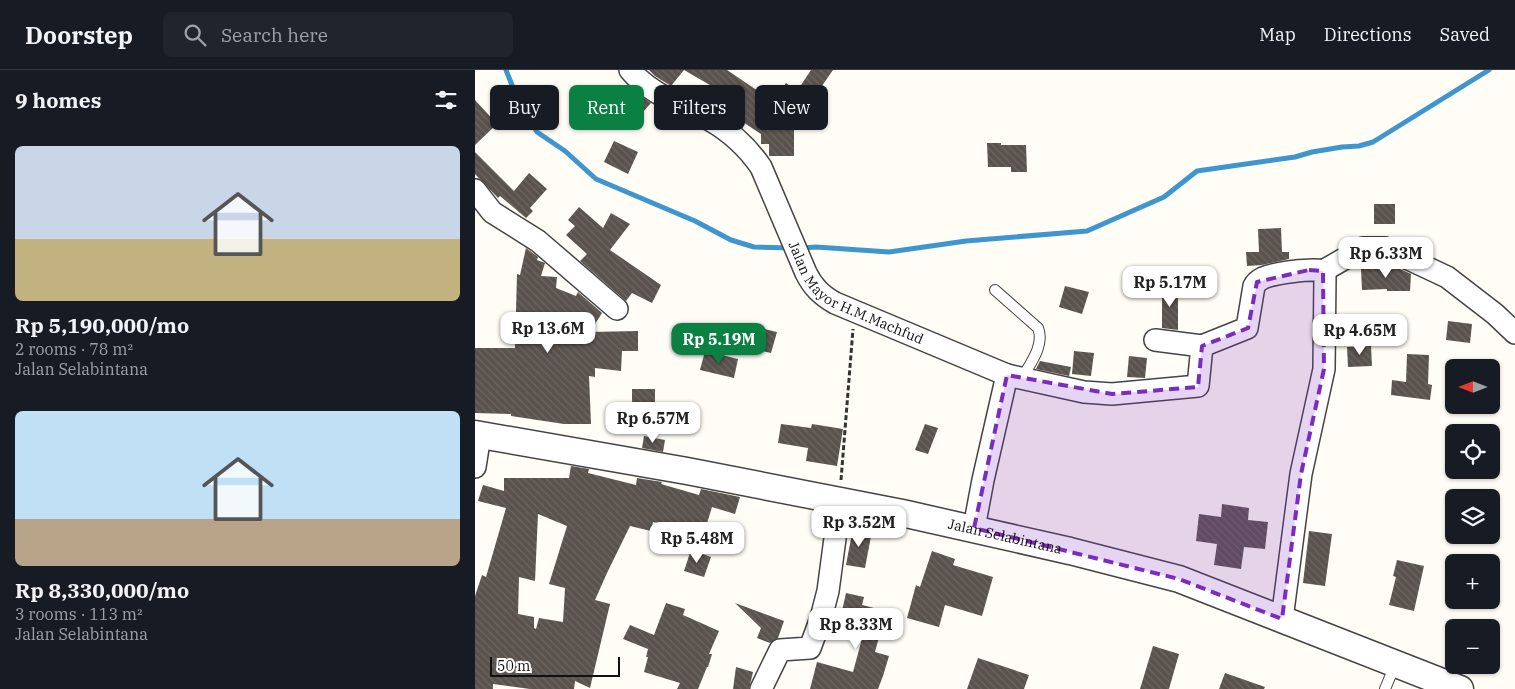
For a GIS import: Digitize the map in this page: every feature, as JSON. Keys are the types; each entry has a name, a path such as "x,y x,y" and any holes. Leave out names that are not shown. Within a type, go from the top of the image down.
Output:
{"street":[{"name":"Jalan Mayor H.M.Machfud","path":"629,70 656,93 712,121 739,141 751,153 761,167 812,285 822,295 835,303 1014,376 1085,392 1112,394 1194,388 1198,386 1202,346"},
{"path":"475,190 492,212 538,241 617,309"},
{"path":"1155,340 1202,346 1247,328 1254,286 1264,277 1309,270 1323,271 1363,248 1385,248 1447,277 1495,314 1515,333"},
{"path":"1282,619 1301,474 1324,369 1325,275 1323,271"},
{"path":"974,528 983,480 1014,376"},
{"path":"475,467 478,434"},
{"name":"Jalan Selabintana","path":"478,434 687,471 974,528 1179,579 1460,689"},
{"path":"761,689 780,650 810,648 828,591 840,501"}],"lane":[{"path":"995,290 1038,328 1040,333 1037,350 1014,376"},
{"path":"1385,689 1395,664"}],"path":[{"path":"840,501 854,310"}],"highlighted area":[{"path":"1309,270 1323,271 1324,369 1301,474 1282,619 1179,579 974,528 1007,375 1112,394 1198,387 1202,346 1248,328 1257,282"}],"building":[{"path":"649,70 684,70 672,85 655,76"},
{"path":"684,70 727,70 755,89 755,130 794,130 794,156 769,156 769,144 761,144 761,134 745,123 745,85 710,85"},
{"path":"811,70 833,70 823,85 801,85"},
{"path":"644,98 651,103 644,111"},
{"path":"475,100 490,116 491,130 475,145"},
{"path":"614,141 638,152 628,174 604,162"},
{"path":"987,143 1026,145 1027,172 1011,172 1011,167 988,167"},
{"path":"475,152 514,191 529,173 547,189 530,208 533,211 526,218 500,196 498,198 475,174"},
{"path":"1374,204 1395,204 1395,224 1374,224"},
{"path":"579,207 603,228 611,213 630,224 610,250 661,285 652,303 632,293 626,301 580,261 587,254 566,235 575,226 568,220"},
{"path":"1281,228 1282,252 1289,252 1289,259 1247,266 1246,252 1259,252 1258,229"},
{"path":"526,248 538,257 537,260 545,263 541,276 557,277 556,288 576,296 578,292 602,313 590,332 638,331 638,351 622,351 621,371 595,368 595,377 589,376 591,424 564,424 511,416 511,414 475,413 475,348 515,348 517,274 520,275"},
{"path":"1393,266 1411,274 1410,291 1387,291 1387,289 1362,290 1361,269"},
{"path":"1065,286 1089,292 1082,314 1059,307"},
{"path":"1162,287 1178,287 1178,330 1162,328"},
{"path":"1374,318 1388,318 1388,344 1374,344"},
{"path":"1448,321 1472,324 1470,343 1446,340"},
{"path":"742,324 777,332 771,353 737,345"},
{"path":"1371,346 1372,366 1348,367 1347,347"},
{"path":"705,351 738,359 734,378 700,370"},
{"path":"1074,351 1094,353 1091,376 1072,374"},
{"path":"1407,354 1429,355 1428,384 1432,385 1430,400 1391,395 1392,380 1406,382"},
{"path":"1129,356 1147,358 1145,378 1127,377"},
{"path":"1040,361 1071,367 1069,376 1036,369"},
{"path":"632,389 655,389 655,405 632,405"},
{"path":"781,424 811,428 812,424 843,429 837,466 806,461 808,448 778,443"},
{"path":"925,424 938,428 928,454 915,450"},
{"path":"644,436 665,440 663,452 642,448"},
{"path":"571,466 589,469 588,473 636,485 637,478 662,482 661,484 699,495 701,489 740,497 735,514 712,507 700,546 678,539 681,529 653,522 651,531 630,526 595,600 610,604 590,688 575,681 574,689 530,689 493,684 493,689 475,689 475,596 482,575 486,577 506,508 478,501 483,485 504,491 504,478 569,478","holes":["538,514 567,526 549,584 565,588 563,622 539,618 536,629 534,628 534,617 518,614 519,577 535,581"]},
{"path":"1222,504 1249,508 1248,520 1268,522 1265,549 1244,547 1241,569 1214,565 1217,544 1196,541 1199,514 1221,517"},
{"path":"853,528 872,531 865,568 846,565"},
{"path":"1309,531 1332,534 1325,586 1303,583"},
{"path":"691,550 711,557 704,577 684,571"},
{"path":"932,551 955,559 953,565 993,577 982,616 945,605 939,627 907,618 916,585 920,587"},
{"path":"1397,560 1424,566 1414,611 1389,605 1396,577 1393,576"},
{"path":"846,593 864,597 862,605 886,611 875,652 889,656 883,676 878,689 810,689 817,662 853,672 863,635 833,626 837,609 842,611"},
{"path":"666,603 685,609 683,615 719,631 709,654 712,654 708,667 698,689 677,689 680,683 644,672 648,649 623,639 630,625 654,635"},
{"path":"735,603 784,621 778,638 770,643 757,638 761,628"},
{"path":"1153,646 1179,654 1169,689 1140,689"},
{"path":"978,658 1029,675 1024,689 967,689"},
{"path":"736,667 753,672 749,689 733,689"},
{"path":"1225,673 1265,687 1264,689 1219,689"}],"waterway":[{"path":"506,70 519,103 537,132 565,151 596,179 695,221 731,240 754,247 791,248"},
{"path":"802,248 816,247 889,252 966,241 1087,231 1164,197 1197,171 1295,157 1312,152 1359,146 1373,142 1489,70"}]}
